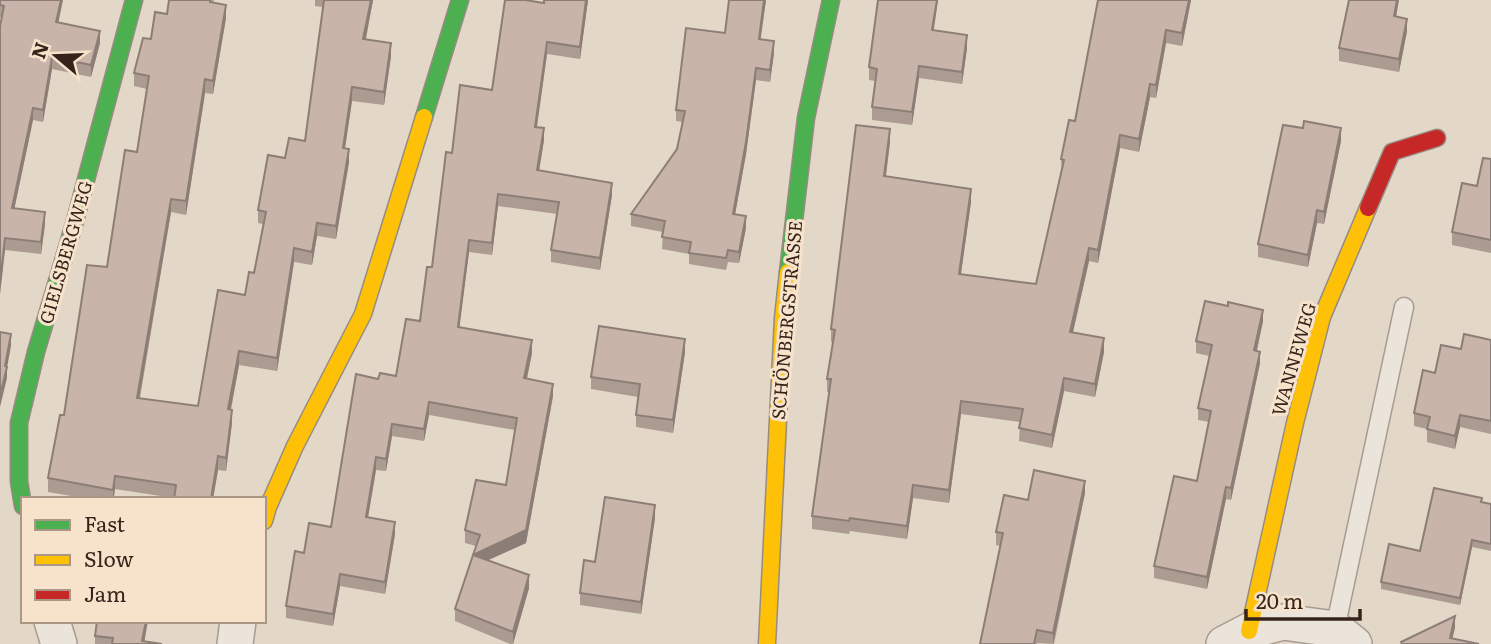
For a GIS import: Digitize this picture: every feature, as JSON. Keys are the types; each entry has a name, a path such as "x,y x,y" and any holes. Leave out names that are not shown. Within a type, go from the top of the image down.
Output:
{"street":[{"name":"GIELSBERGWEG","path":"22,497 19,423 36,352 75,221 134,0"},
{"path":"266,514 295,446 363,314 460,0"},
{"name":"SCHÖNBERGSTRASSE","path":"767,644 783,318 806,118 831,0"},
{"name":"WANNEWEG","path":"1236,637 1322,317 1392,152 1437,138"},
{"path":"1236,637 1283,622 1344,637"},
{"path":"53,623 59,644"},
{"path":"235,644 238,623"}],"lane":[{"path":"1344,637 1404,307"}],"building":[{"path":"0,0 61,0 56,22 100,31 91,65 52,57 43,110 33,108 12,208 45,212 41,242 5,238 0,283 0,26 4,6 0,5"},
{"path":"169,0 210,0 226,5 213,81 205,79 186,201 171,199 137,398 198,406 218,290 245,295 249,272 254,273 266,212 258,210 268,155 285,158 289,138 305,141 324,0 371,0 363,39 391,43 384,92 352,87 343,148 349,149 336,226 317,223 312,252 294,248 277,358 239,351 228,409 232,410 226,458 218,456 211,497 174,497 176,485 115,476 113,490 48,478 60,415 64,415 87,265 107,267 125,150 137,152 149,76 134,73 143,38 151,39 155,12 167,14"},
{"path":"505,0 544,3 544,0 586,0 580,47 547,42 535,127 544,128 537,170 612,183 600,258 551,250 559,202 498,194 492,243 469,240 458,327 532,340 524,378 553,384 526,530 473,555 480,535 465,530 476,480 506,485 517,418 429,402 424,429 392,424 386,459 376,457 366,517 395,522 385,582 340,574 333,614 286,606 295,551 304,553 309,523 331,527 356,374 378,379 380,373 396,376 406,319 420,321 427,267 432,267 446,152 452,153 460,85 492,90"},
{"path":"729,0 764,0 759,39 774,41 770,70 756,68 733,214 746,216 739,252 728,250 726,258 689,253 691,242 662,237 665,221 631,214 677,149 685,111 676,110 686,28 725,33"},
{"path":"878,0 937,0 932,30 967,35 962,72 919,66 912,112 872,107 877,69 869,67"},
{"path":"1098,0 1189,0 1182,33 1166,30 1156,85 1150,84 1139,139 1120,135 1098,250 1089,248 1070,332 1104,338 1095,384 1064,378 1052,435 1019,428 1023,409 961,401 949,490 913,485 907,526 812,516 831,379 827,379 835,330 831,329 856,125 890,129 884,176 971,189 959,274 1036,284 1064,160 1061,159 1069,120 1075,121"},
{"path":"1349,0 1397,0 1394,16 1407,19 1399,59 1339,48"},
{"path":"1304,121 1341,128 1324,212 1317,210 1308,255 1258,244 1283,125 1303,128"},
{"path":"1483,158 1491,159 1491,240 1452,232 1462,183 1477,186"},
{"path":"1205,301 1228,306 1228,302 1263,310 1254,350 1260,352 1231,488 1226,487 1207,577 1154,566 1174,476 1197,481 1211,411 1198,408 1212,345 1196,341"},
{"path":"599,326 685,339 673,420 636,415 640,384 591,377"},
{"path":"0,332 11,334 0,395"},
{"path":"1464,334 1491,340 1491,421 1460,415 1455,436 1427,429 1430,417 1414,413 1423,370 1435,373 1441,345 1461,349"},
{"path":"1034,470 1085,481 1053,633 1037,630 1034,644 980,644 1003,533 996,532 1004,495 1028,500"},
{"path":"1434,488 1482,498 1481,502 1491,504 1491,544 1472,540 1460,598 1381,582 1389,544 1420,551"},
{"path":"605,497 655,505 641,602 580,593 584,560 595,562"},
{"path":"473,555 529,575 513,632 455,609"},
{"path":"1455,616 1450,638 1479,644 1402,644 1401,642"},
{"path":"97,623 146,623 142,641 162,644 112,644 113,638 95,636"}],"traffic: fast":[{"path":"22,497 19,423 36,352 75,221 134,0"},
{"path":"424,117 460,0"},
{"path":"788,272 806,118 831,0"}],"traffic: slow":[{"path":"266,514 295,446 363,314 424,117"},
{"path":"1249,631 1295,423 1322,317 1368,208"},
{"path":"767,644 783,318 788,272"}],"traffic: jam":[{"path":"1368,208 1392,152 1437,138"}]}
